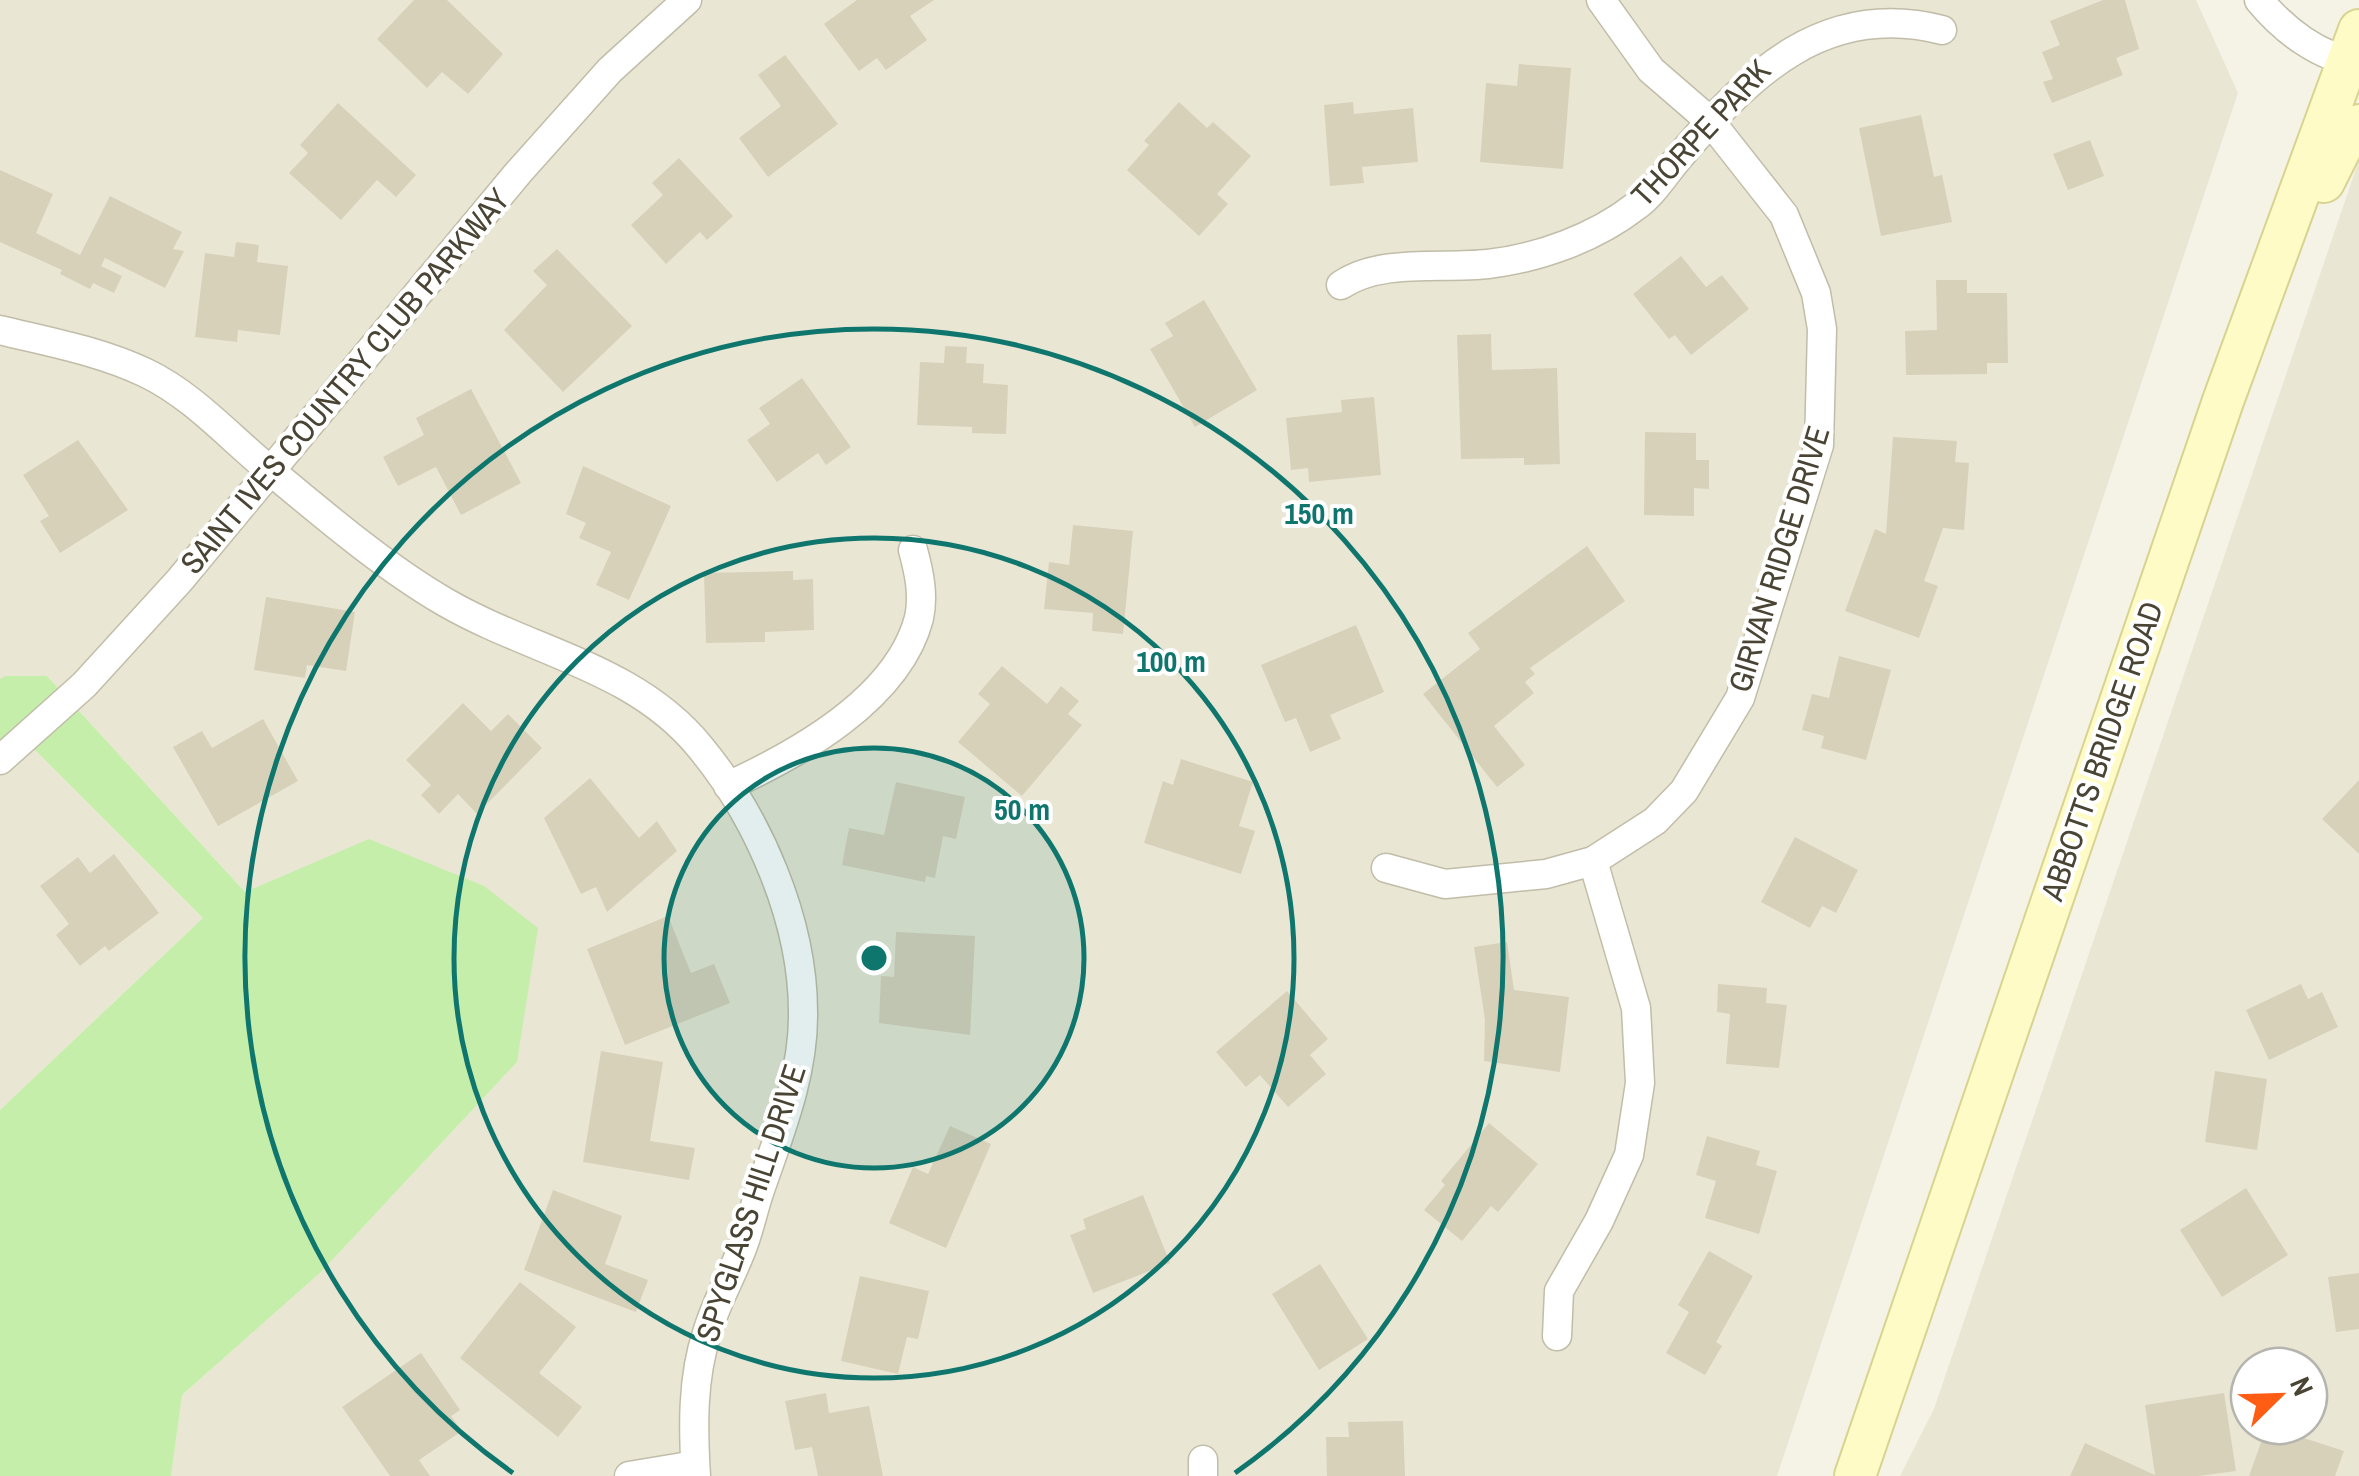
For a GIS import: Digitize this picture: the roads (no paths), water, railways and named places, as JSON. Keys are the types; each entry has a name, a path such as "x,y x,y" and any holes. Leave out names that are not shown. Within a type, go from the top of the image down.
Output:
{"main road":[{"name":"ABBOTTS BRIDGE ROAD","path":"1855,1476 2223,401 2355,59"},
{"path":"2223,401 2262,356 2288,294 2325,179 2349,132 2359,125"}],"street":[{"name":"SAINT IVES COUNTRY CLUB PARKWAY","path":"0,760 84,685 272,472 518,173 610,70 688,0"},
{"name":"GIRVAN RIDGE DRIVE","path":"1386,868 1445,884 1546,874 1593,861 1655,821 1684,791 1740,698 1819,445 1822,329 1816,293 1784,215 1710,121 1651,70 1601,0"},
{"path":"2259,0 2299,38 2355,59"},
{"name":"THORPE PARK","path":"1341,285 1360,272 1489,264 1572,242 1637,206 1773,55 1832,20 1886,11 1942,30"},
{"name":"SPYGLASS HILL DRIVE","path":"0,330 100,355 149,374 196,406 272,472 442,600 510,636 595,667 648,699 699,745 728,786 774,876 795,943 804,1010 799,1067 784,1122 743,1247 706,1334 694,1410 696,1471"},
{"path":"728,786 819,739 855,709 891,670 910,642 920,615 921,582 912,550"},
{"path":"1557,1336 1559,1291 1599,1221 1629,1155 1640,1084 1636,1008 1593,861"},
{"path":"629,1476 696,1471"}]}
